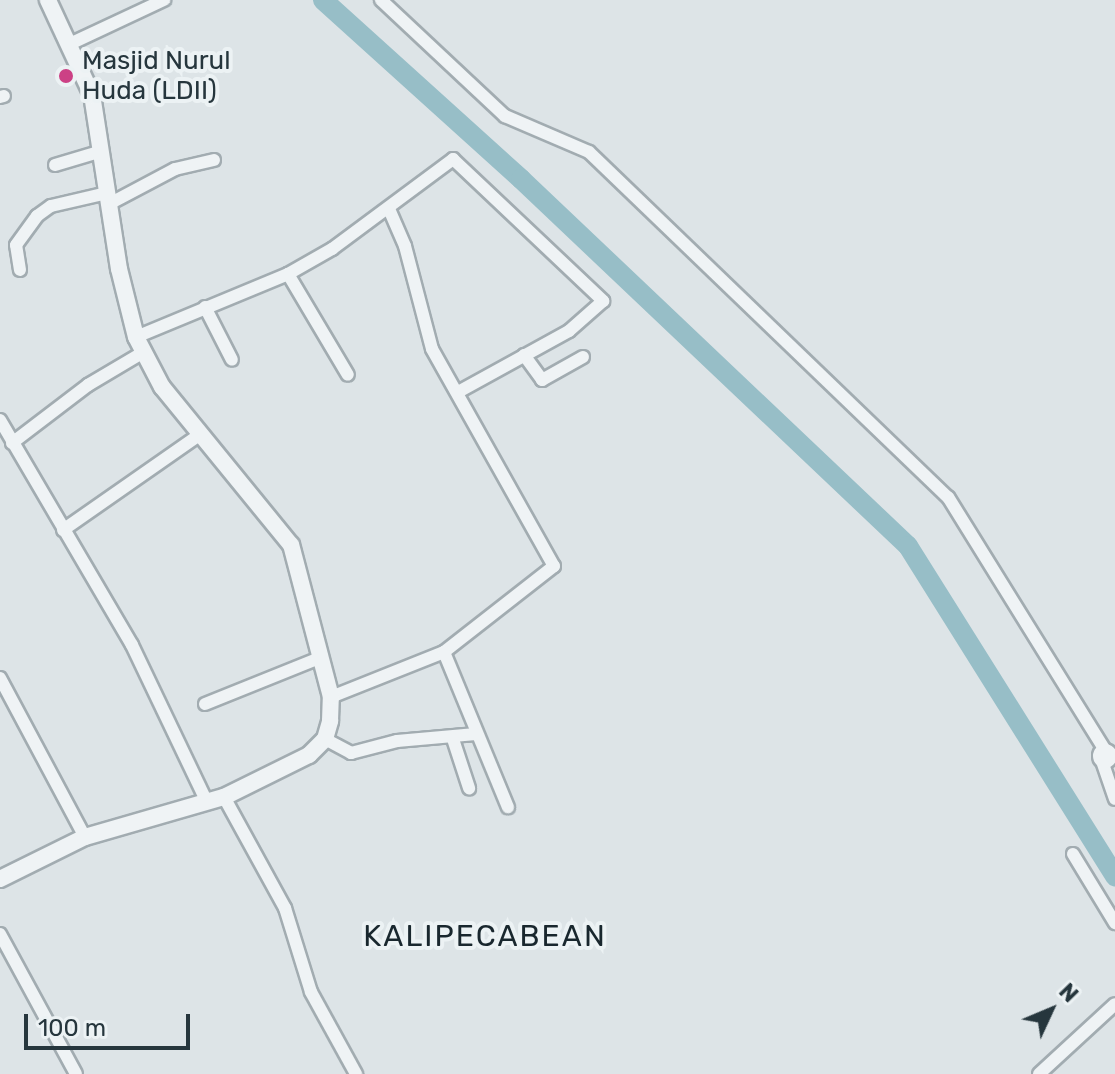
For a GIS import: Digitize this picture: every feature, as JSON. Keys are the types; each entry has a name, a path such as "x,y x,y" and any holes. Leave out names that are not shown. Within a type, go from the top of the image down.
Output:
{"street":[{"path":"0,879 85,837 224,797 309,755 325,739 331,697 291,545 199,435 139,345 108,198 92,95 72,43 48,0"},
{"path":"381,0 505,116 589,152 948,497 1108,756 1115,799"},
{"path":"72,43 154,1"},
{"path":"55,165 102,151"},
{"path":"12,443 139,345 205,307 288,274 389,209 453,159 602,298 602,305 569,331 458,392"},
{"path":"20,270 16,245 37,216 51,206 108,198 175,169 214,160"},
{"path":"331,697 444,652 554,566 425,331 405,246 389,209"},
{"path":"288,274 348,375"},
{"path":"205,307 232,360"},
{"path":"524,355 542,380 583,357"},
{"path":"0,420 139,657 206,800"},
{"path":"63,530 199,435"},
{"path":"444,652 508,807"},
{"path":"205,704 322,657"},
{"path":"0,678 85,837"},
{"path":"325,739 351,753 397,741 453,739 476,734"},
{"path":"453,739 469,788"},
{"path":"224,797 294,927 311,992 356,1074"},
{"path":"1073,854 1115,923"},
{"path":"0,934 76,1074"},
{"path":"1039,1074 1115,1004"}],"waterway":[{"path":"323,0 521,179 908,546 1115,876"}],"place":[{"name":"Masjid Nurul Huda (LDII)","path":"66,76"}],"district":[{"name":"KALIPECABEAN","path":"485,936"}]}
